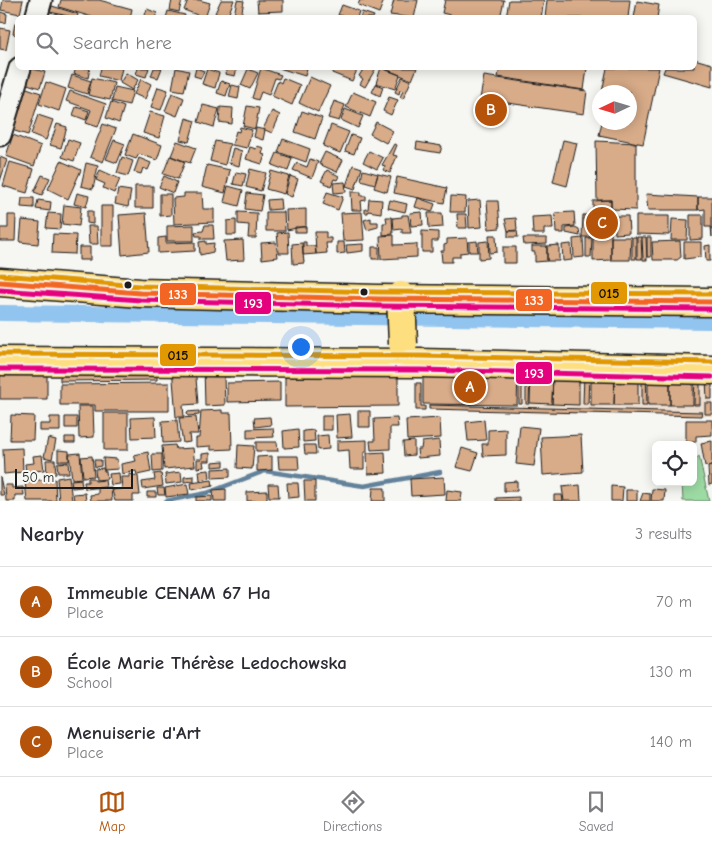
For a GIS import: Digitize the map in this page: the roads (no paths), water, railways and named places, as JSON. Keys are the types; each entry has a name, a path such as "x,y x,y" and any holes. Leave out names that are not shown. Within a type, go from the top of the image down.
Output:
{"main road":[{"path":"0,282 140,293 712,302"},
{"path":"411,298 411,354"},
{"path":"0,360 411,354 712,370"}],"street":[{"path":"37,15 41,0"},
{"path":"0,135 19,70"}],"waterway":[{"path":"0,313 712,321"},
{"path":"166,501 207,493 265,471 364,486 440,472"}],"place":[{"name":"École Marie Thérèse Ledochowska","path":"491,110"},
{"name":"Menuiserie d'Art","path":"602,223"},
{"name":"Immeuble CENAM 67 Ha","path":"470,387"}]}
